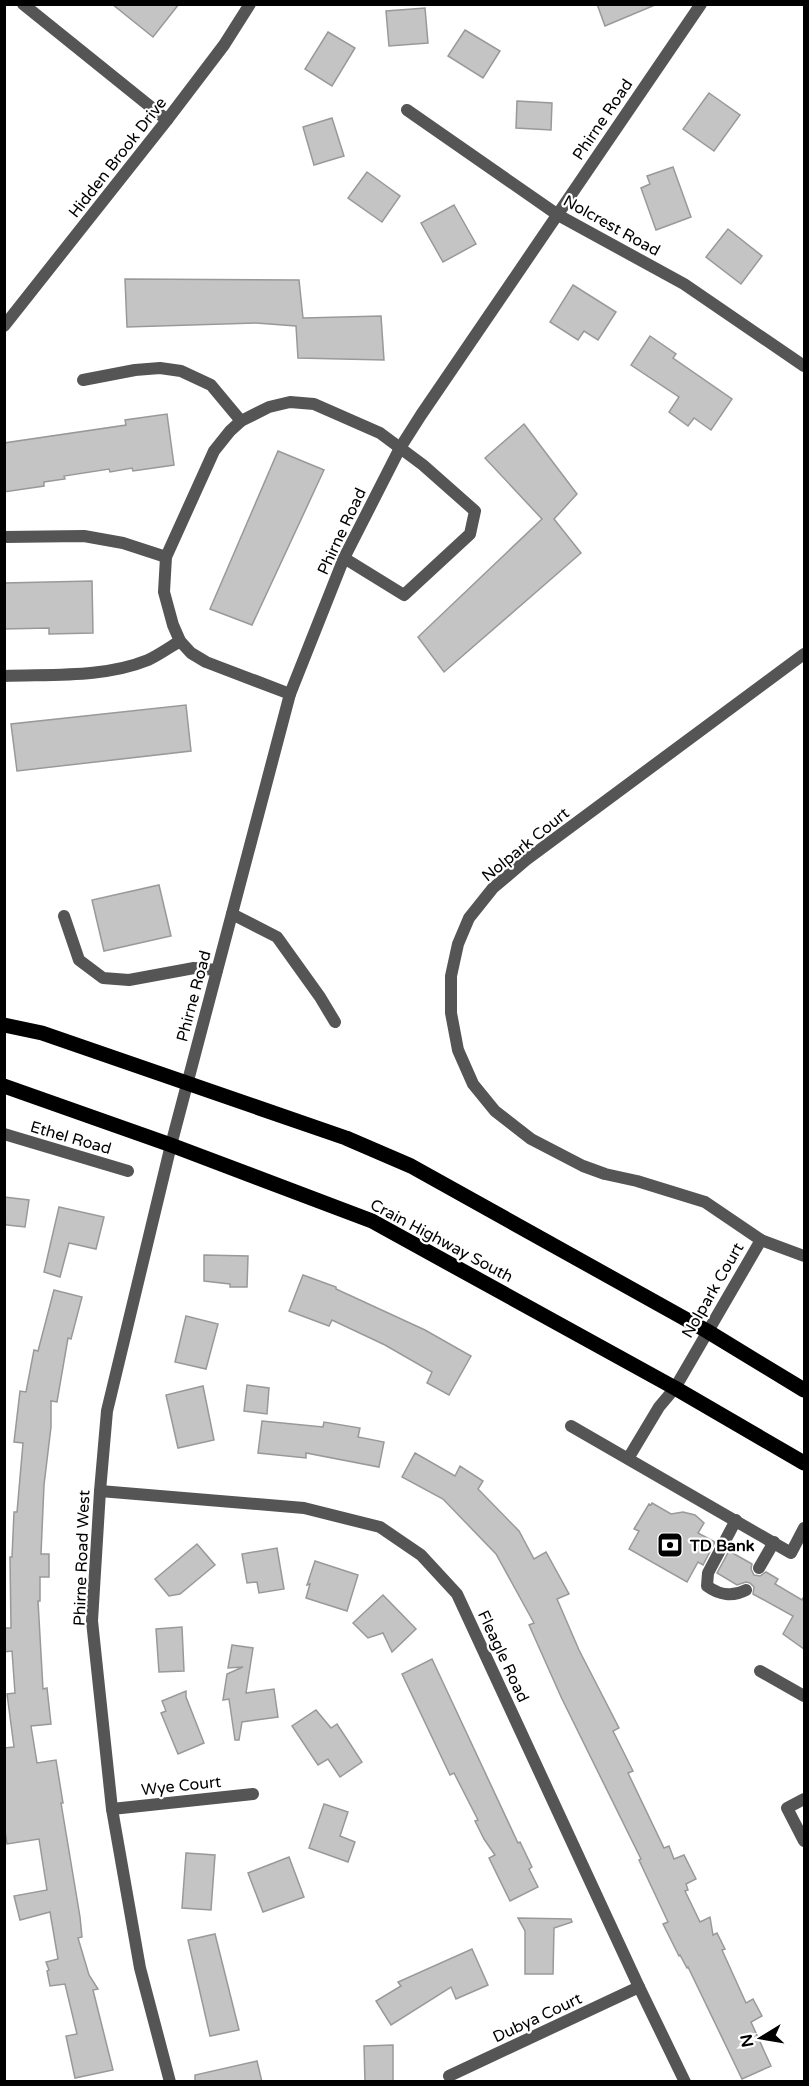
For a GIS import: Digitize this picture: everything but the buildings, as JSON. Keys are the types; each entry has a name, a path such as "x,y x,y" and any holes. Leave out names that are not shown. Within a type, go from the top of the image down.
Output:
{"main road":[{"path":"4,1025 42,1034 346,1138 411,1166 707,1331 804,1390"},
{"name":"Crain Highway South","path":"4,1086 171,1145 372,1221 675,1388 804,1463"}],"street":[{"path":"23,4 168,120"},
{"name":"Hidden Brook Drive","path":"4,326 168,120 224,45 250,4"},
{"name":"Phirne Road","path":"171,1145 290,694 344,558 400,448 701,4"},
{"name":"Nolcrest Road","path":"407,110 558,215 684,284 804,366"},
{"path":"83,380 135,370 160,368 181,371 211,385 241,421"},
{"path":"290,694 206,662 191,653 180,641 164,592 165,557 214,451 241,421 268,407 290,402 314,404 380,433 423,465 475,511 470,534 404,595 344,558"},
{"path":"4,537 84,536 123,543 165,557"},
{"path":"4,676 76,674 115,669 148,660 180,641"},
{"name":"Nolpark Court","path":"629,1457 659,1407 675,1388 761,1240 705,1202 583,1166 531,1139 495,1111 473,1084 458,1050 450,1012 451,976 458,944 469,918 493,888 526,860 804,657"},
{"path":"232,914 276,937 320,997 335,1022"},
{"path":"64,916 79,960 103,978 129,980 194,969 217,970"},
{"name":"Ethel Road","path":"4,1134 128,1171"},
{"name":"Phirne Road West","path":"170,2082 140,1968 112,1809 93,1620 107,1412 171,1145"},
{"path":"761,1240 804,1256"},
{"path":"571,1426 629,1457 791,1553 804,1528"},
{"name":"Fleagle Road","path":"100,1491 304,1509 380,1527 421,1555 457,1594 685,2082"},
{"path":"736,1520 708,1573 707,1586 715,1592 730,1595 746,1590"},
{"path":"759,1568 774,1542"},
{"path":"760,1671 804,1696"},
{"name":"Wye Court","path":"112,1809 253,1794"},
{"path":"804,1799 787,1808 804,1841"},
{"name":"Dubya Court","path":"449,2076 639,1987"}],"place":[{"name":"TD Bank","path":"670,1545"}]}
